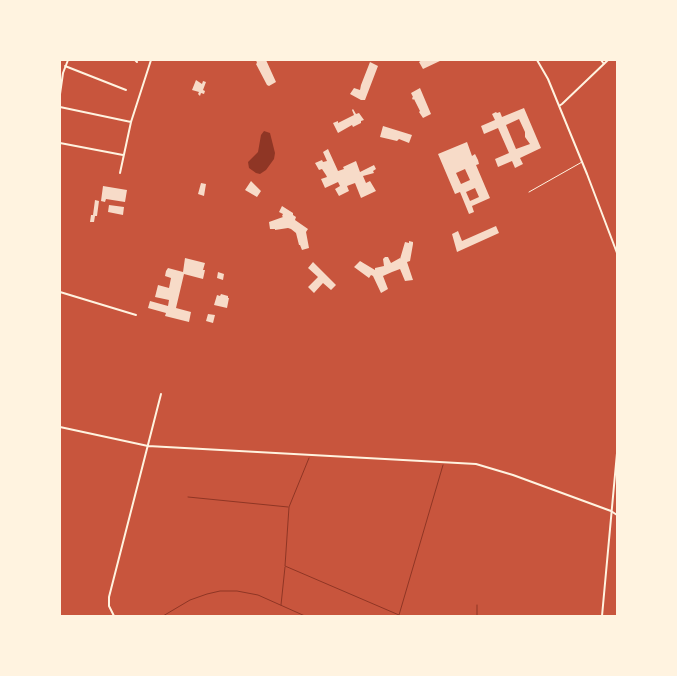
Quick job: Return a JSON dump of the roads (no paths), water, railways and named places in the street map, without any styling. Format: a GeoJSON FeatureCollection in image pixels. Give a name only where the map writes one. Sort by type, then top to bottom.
{"type":"FeatureCollection","features":[{"type":"Feature","properties":{"kind":"street"},"geometry":{"type":"LineString","coordinates":[[60,94],[65,66],[68,60]]}},
{"type":"Feature","properties":{"kind":"street"},"geometry":{"type":"LineString","coordinates":[[120,173],[131,122],[152,60]]}},
{"type":"Feature","properties":{"kind":"street"},"geometry":{"type":"LineString","coordinates":[[537,60],[548,79],[617,253]]}},
{"type":"Feature","properties":{"kind":"street"},"geometry":{"type":"LineString","coordinates":[[601,60],[604,64]]}},
{"type":"Feature","properties":{"kind":"street"},"geometry":{"type":"LineString","coordinates":[[559,106],[608,60]]}},
{"type":"Feature","properties":{"kind":"street"},"geometry":{"type":"LineString","coordinates":[[65,66],[126,90]]}},
{"type":"Feature","properties":{"kind":"street"},"geometry":{"type":"LineString","coordinates":[[60,107],[131,122]]}},
{"type":"Feature","properties":{"kind":"street"},"geometry":{"type":"LineString","coordinates":[[60,143],[123,155]]}},
{"type":"Feature","properties":{"kind":"street"},"geometry":{"type":"LineString","coordinates":[[60,292],[136,314]]}},
{"type":"Feature","properties":{"kind":"street"},"geometry":{"type":"LineString","coordinates":[[114,616],[109,606],[108,597],[162,394]]}},
{"type":"Feature","properties":{"kind":"street"},"geometry":{"type":"LineString","coordinates":[[60,427],[148,446],[476,464],[513,475],[611,511],[617,515]]}},
{"type":"Feature","properties":{"kind":"street"},"geometry":{"type":"LineString","coordinates":[[602,616],[617,453]]}},
{"type":"Feature","properties":{"kind":"lane"},"geometry":{"type":"LineString","coordinates":[[529,192],[582,162]]}},
{"type":"Feature","properties":{"kind":"waterway"},"geometry":{"type":"LineString","coordinates":[[309,458],[289,507],[285,566],[399,615],[443,465]]}},
{"type":"Feature","properties":{"kind":"waterway"},"geometry":{"type":"LineString","coordinates":[[188,497],[288,507]]}},
{"type":"Feature","properties":{"kind":"waterway"},"geometry":{"type":"LineString","coordinates":[[281,605],[285,567]]}},
{"type":"Feature","properties":{"kind":"waterway"},"geometry":{"type":"LineString","coordinates":[[163,616],[190,600],[220,591],[237,591],[258,595],[305,616]]}},
{"type":"Feature","properties":{"kind":"waterway"},"geometry":{"type":"LineString","coordinates":[[477,605],[477,616]]}}]}
